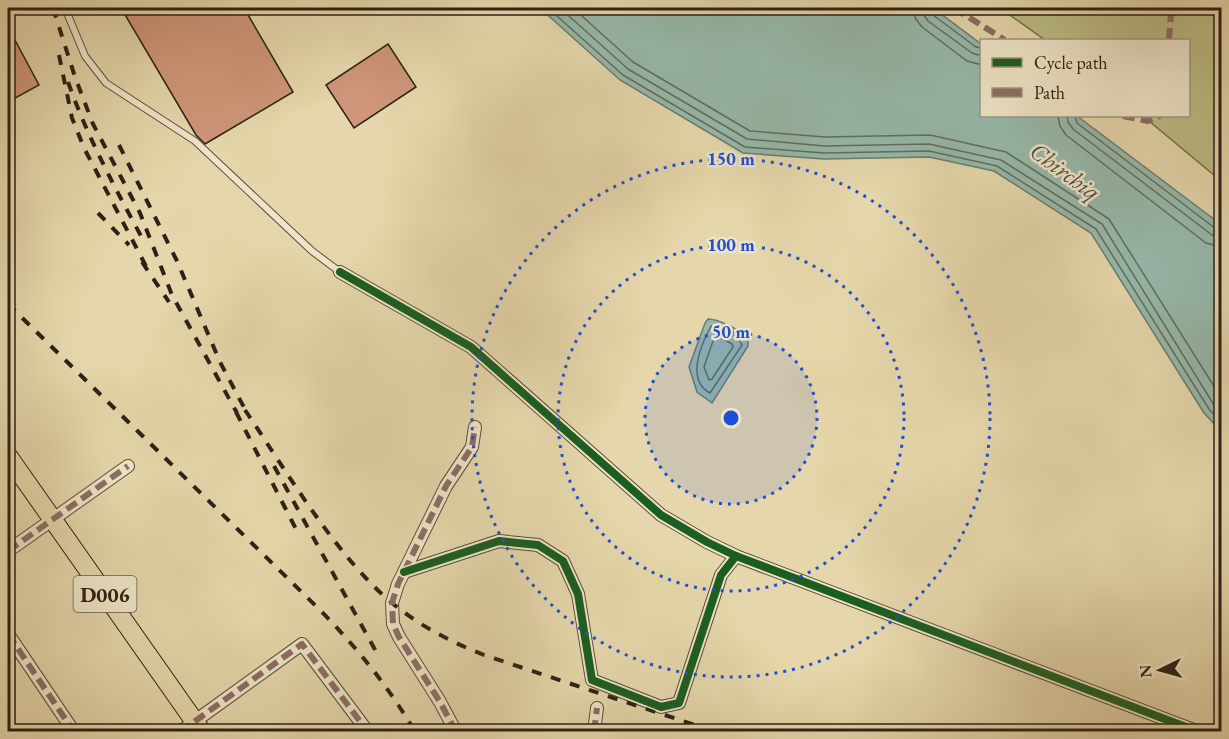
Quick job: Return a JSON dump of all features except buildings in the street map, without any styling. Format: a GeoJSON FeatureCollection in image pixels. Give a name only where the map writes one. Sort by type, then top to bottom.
{"type":"FeatureCollection","features":[{"type":"Feature","properties":{"kind":"main road","name":"D006"},"geometry":{"type":"LineString","coordinates":[[8,456],[47,521],[191,729]]}},
{"type":"Feature","properties":{"kind":"main road","name":"D006"},"geometry":{"type":"LineString","coordinates":[[8,474],[47,521]]}},
{"type":"Feature","properties":{"kind":"street"},"geometry":{"type":"LineString","coordinates":[[340,272],[471,346],[661,515],[707,542],[736,556],[1199,732]]}},
{"type":"Feature","properties":{"kind":"street"},"geometry":{"type":"LineString","coordinates":[[456,732],[393,624],[392,603],[404,572],[446,486],[472,447],[475,427]]}},
{"type":"Feature","properties":{"kind":"street"},"geometry":{"type":"LineString","coordinates":[[8,551],[47,521],[128,466]]}},
{"type":"Feature","properties":{"kind":"street"},"geometry":{"type":"LineString","coordinates":[[404,572],[499,541],[538,545],[563,561],[578,594],[592,680],[661,707],[679,703],[721,575],[736,556]]}},
{"type":"Feature","properties":{"kind":"street"},"geometry":{"type":"LineString","coordinates":[[8,634],[74,732]]}},
{"type":"Feature","properties":{"kind":"street"},"geometry":{"type":"LineString","coordinates":[[191,729],[302,644],[368,732]]}},
{"type":"Feature","properties":{"kind":"street"},"geometry":{"type":"LineString","coordinates":[[594,732],[597,708]]}},
{"type":"Feature","properties":{"kind":"lane"},"geometry":{"type":"LineString","coordinates":[[65,8],[85,56],[106,83],[195,141],[312,251],[340,272]]}},
{"type":"Feature","properties":{"kind":"green space"},"geometry":{"type":"Polygon","coordinates":[[[1000,8],[1214,8],[1222,17],[1221,181],[1144,117],[1190,117],[1190,39],[1044,39],[1000,8]]]}},
{"type":"Feature","properties":{"kind":"water","name":"Chirchiq"},"geometry":{"type":"Polygon","coordinates":[[[540,8],[933,8],[980,43],[980,117],[1078,117],[1215,220],[1221,227],[1221,431],[1204,413],[1091,233],[994,171],[929,157],[824,159],[743,153],[620,80],[540,8]]]}},
{"type":"Feature","properties":{"kind":"water"},"geometry":{"type":"Polygon","coordinates":[[[708,319],[733,328],[748,342],[748,346],[712,403],[697,392],[689,367],[708,319]]]}},
{"type":"Feature","properties":{"kind":"railway"},"geometry":{"type":"LineString","coordinates":[[53,8],[93,124],[140,213],[172,295],[237,413]]}},
{"type":"Feature","properties":{"kind":"railway"},"geometry":{"type":"LineString","coordinates":[[59,55],[72,118],[84,148],[147,268]]}},
{"type":"Feature","properties":{"kind":"railway"},"geometry":{"type":"LineString","coordinates":[[68,82],[92,141],[141,236]]}},
{"type":"Feature","properties":{"kind":"railway"},"geometry":{"type":"LineString","coordinates":[[119,145],[177,261],[220,362],[248,415]]}},
{"type":"Feature","properties":{"kind":"railway"},"geometry":{"type":"LineString","coordinates":[[98,213],[129,245]]}},
{"type":"Feature","properties":{"kind":"railway"},"geometry":{"type":"LineString","coordinates":[[142,262],[169,302]]}},
{"type":"Feature","properties":{"kind":"railway"},"geometry":{"type":"LineString","coordinates":[[8,304],[321,611],[360,654],[415,732]]}},
{"type":"Feature","properties":{"kind":"railway"},"geometry":{"type":"LineString","coordinates":[[245,410],[313,512],[351,562],[371,584],[414,619],[448,639],[484,655],[716,732]]}},
{"type":"Feature","properties":{"kind":"railway"},"geometry":{"type":"LineString","coordinates":[[236,412],[297,531]]}},
{"type":"Feature","properties":{"kind":"railway"},"geometry":{"type":"LineString","coordinates":[[274,466],[379,657]]}},
{"type":"Feature","properties":{"kind":"marked path"},"geometry":{"type":"LineString","coordinates":[[954,8],[1003,39]]}},
{"type":"Feature","properties":{"kind":"marked path"},"geometry":{"type":"LineString","coordinates":[[1169,39],[1171,13],[1176,8]]}},
{"type":"Feature","properties":{"kind":"marked path"},"geometry":{"type":"LineString","coordinates":[[1128,117],[1148,121],[1158,117]]}},
{"type":"Feature","properties":{"kind":"marked path"},"geometry":{"type":"LineString","coordinates":[[456,732],[399,637],[393,624],[392,603],[398,584],[446,486],[472,447],[475,427]]}},
{"type":"Feature","properties":{"kind":"marked path"},"geometry":{"type":"LineString","coordinates":[[8,551],[128,466]]}},
{"type":"Feature","properties":{"kind":"marked path"},"geometry":{"type":"LineString","coordinates":[[8,634],[74,732]]}},
{"type":"Feature","properties":{"kind":"marked path"},"geometry":{"type":"LineString","coordinates":[[180,732],[302,644],[368,732]]}},
{"type":"Feature","properties":{"kind":"marked path"},"geometry":{"type":"LineString","coordinates":[[594,732],[597,708]]}},
{"type":"Feature","properties":{"kind":"cycle path"},"geometry":{"type":"LineString","coordinates":[[340,272],[471,347],[661,515],[707,542],[736,556],[1199,732]]}},
{"type":"Feature","properties":{"kind":"cycle path"},"geometry":{"type":"LineString","coordinates":[[404,572],[499,541],[538,545],[563,561],[578,594],[592,680],[661,707],[679,703],[721,575],[736,556]]}}]}
